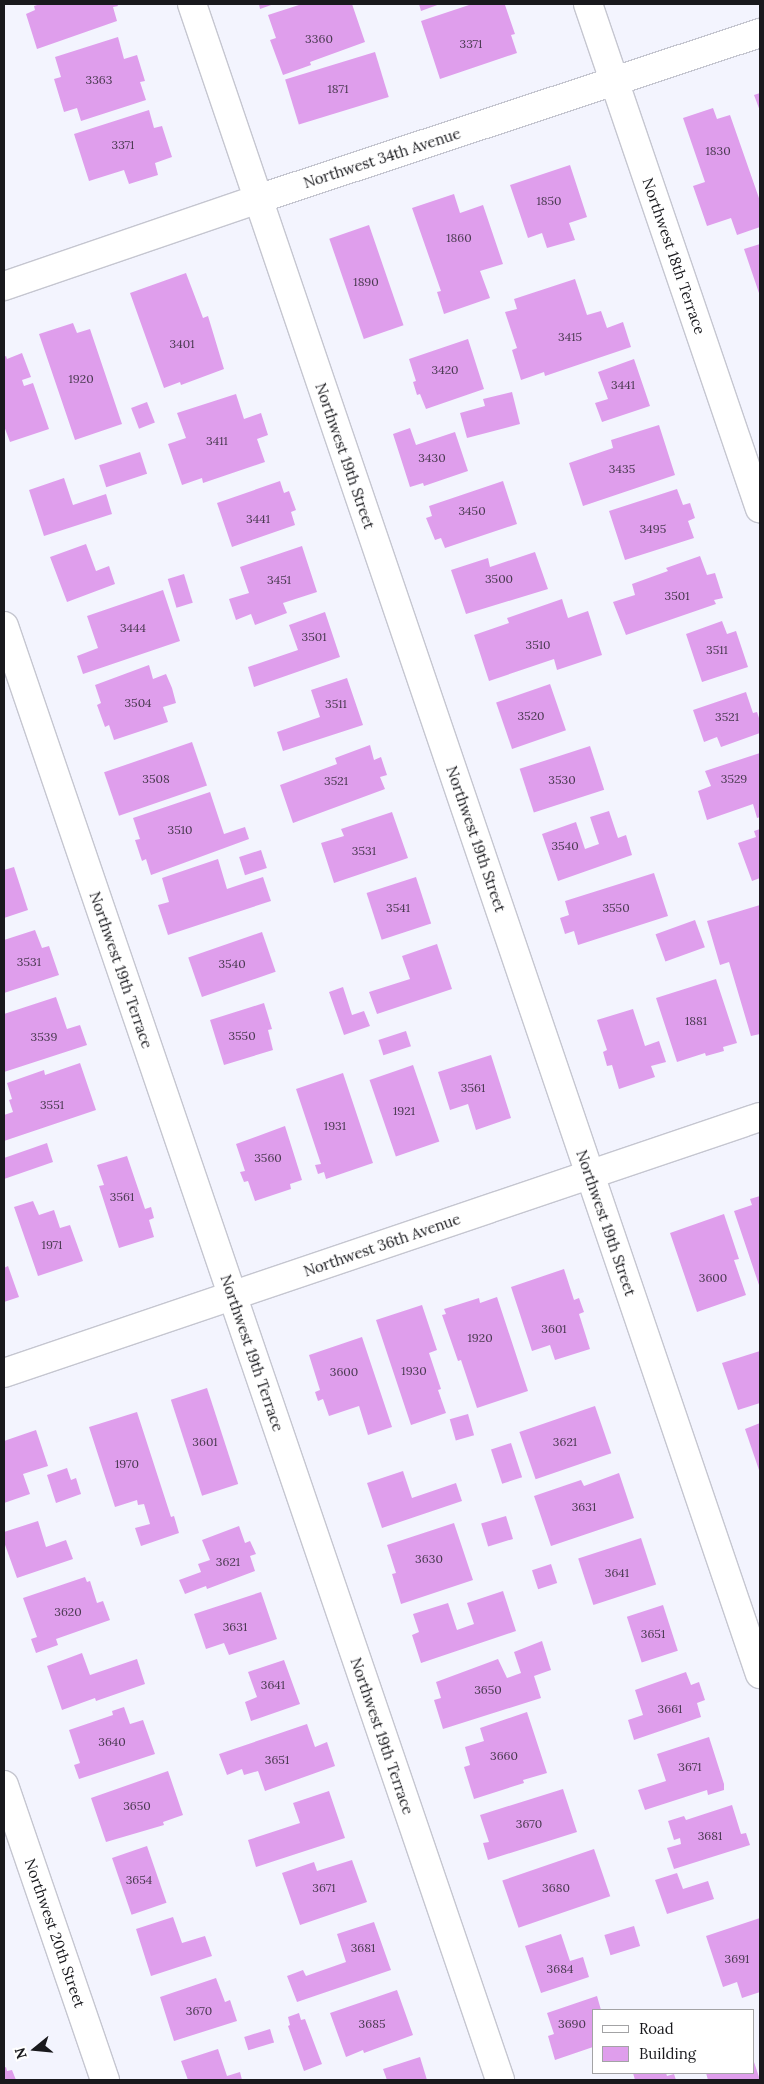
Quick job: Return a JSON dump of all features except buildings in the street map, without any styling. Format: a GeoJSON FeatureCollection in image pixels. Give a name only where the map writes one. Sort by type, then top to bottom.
{"type":"FeatureCollection","features":[{"type":"Feature","properties":{"kind":"street","name":"Northwest 19th Street"},"geometry":{"type":"LineString","coordinates":[[192,4],[760,1674]]}},
{"type":"Feature","properties":{"kind":"street","name":"Northwest 18th Terrace"},"geometry":{"type":"LineString","coordinates":[[588,4],[760,509]]}},
{"type":"Feature","properties":{"kind":"street","name":"Northwest 34th Avenue"},"geometry":{"type":"LineString","coordinates":[[4,286],[258,199],[760,33]]}},
{"type":"Feature","properties":{"kind":"street","name":"Northwest 19th Terrace"},"geometry":{"type":"LineString","coordinates":[[4,626],[500,2080]]}},
{"type":"Feature","properties":{"kind":"street","name":"Northwest 36th Avenue"},"geometry":{"type":"LineString","coordinates":[[4,1373],[760,1117]]}},
{"type":"Feature","properties":{"kind":"street","name":"Northwest 20th Street"},"geometry":{"type":"LineString","coordinates":[[4,1785],[105,2080]]}}]}
